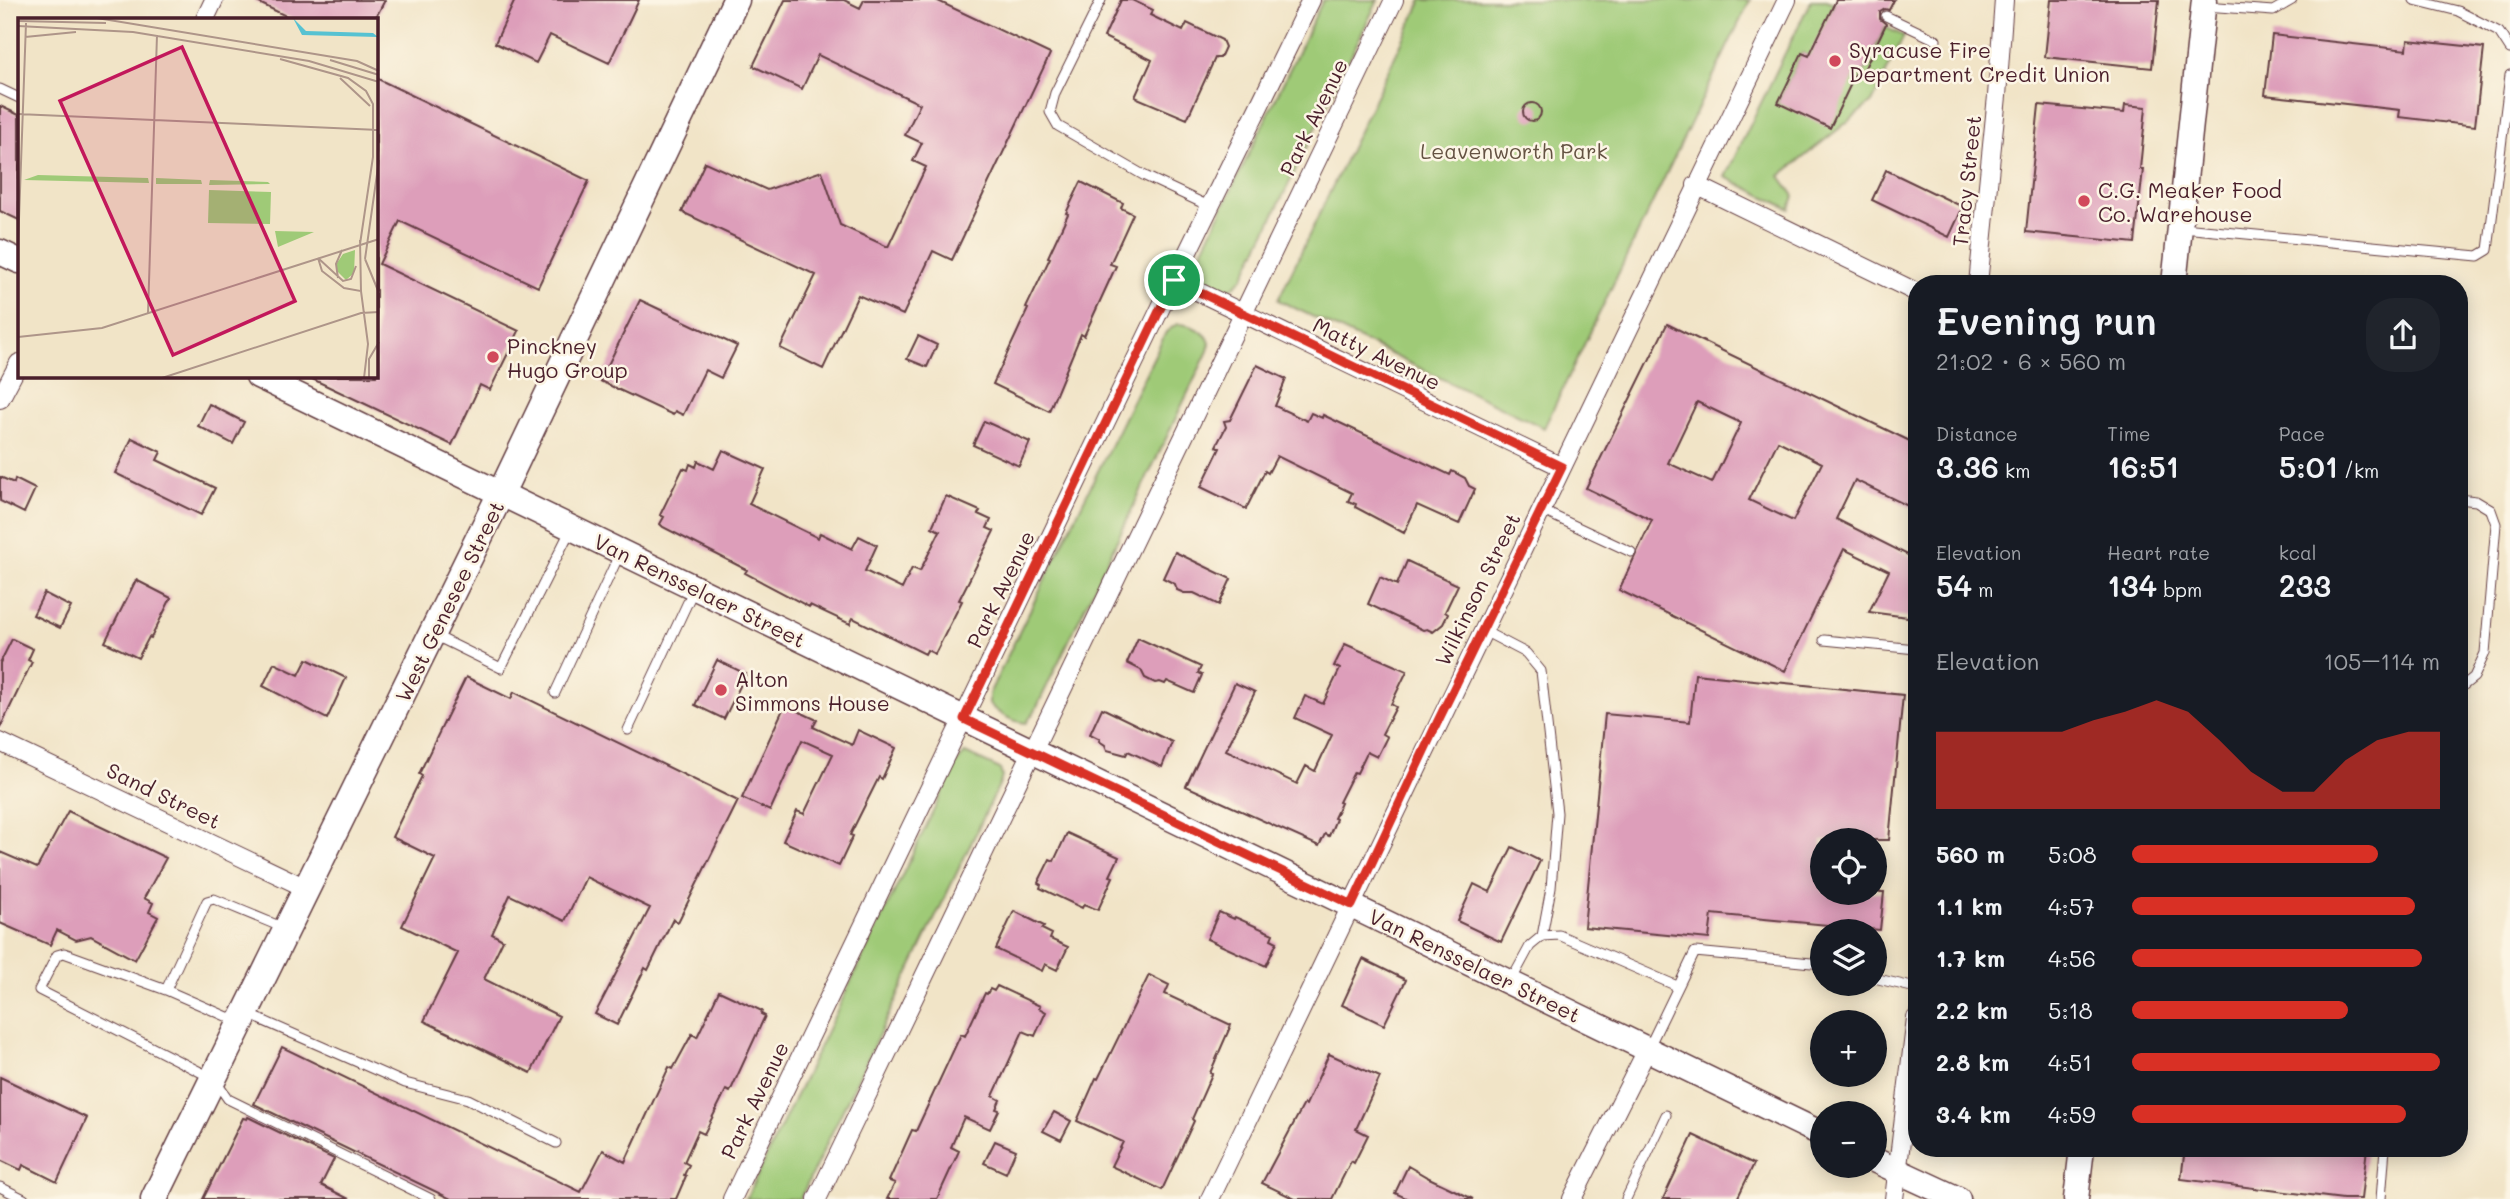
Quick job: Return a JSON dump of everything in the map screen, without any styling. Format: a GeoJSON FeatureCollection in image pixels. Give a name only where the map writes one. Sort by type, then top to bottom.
{"type":"FeatureCollection","features":[{"type":"Feature","properties":{"kind":"main road","name":"West Genesee Street"},"geometry":{"type":"LineString","coordinates":[[154,1199],[501,493],[736,0]]}},
{"type":"Feature","properties":{"kind":"street"},"geometry":{"type":"LineString","coordinates":[[205,18],[214,0]]}},
{"type":"Feature","properties":{"kind":"street","name":"Park Avenue"},"geometry":{"type":"LineString","coordinates":[[817,1199],[1394,0]]}},
{"type":"Feature","properties":{"kind":"street","name":"Wilkinson Street"},"geometry":{"type":"LineString","coordinates":[[1210,1199],[1787,0]]}},
{"type":"Feature","properties":{"kind":"street","name":"Tracy Street"},"geometry":{"type":"LineString","coordinates":[[1979,275],[2004,0]]}},
{"type":"Feature","properties":{"kind":"street","name":"Park Avenue"},"geometry":{"type":"LineString","coordinates":[[732,1199],[1308,1]]}},
{"type":"Feature","properties":{"kind":"street"},"geometry":{"type":"LineString","coordinates":[[2175,275],[2204,3]]}},
{"type":"Feature","properties":{"kind":"street"},"geometry":{"type":"LineString","coordinates":[[1696,186],[1908,288]]}},
{"type":"Feature","properties":{"kind":"street"},"geometry":{"type":"LineString","coordinates":[[0,251],[18,260]]}},
{"type":"Feature","properties":{"kind":"street","name":"Matty Avenue"},"geometry":{"type":"LineString","coordinates":[[1174,280],[1562,467]]}},
{"type":"Feature","properties":{"kind":"street"},"geometry":{"type":"LineString","coordinates":[[0,399],[18,365]]}},
{"type":"Feature","properties":{"kind":"street","name":"Van Rensselaer Street"},"geometry":{"type":"LineString","coordinates":[[262,378],[1810,1128]]}},
{"type":"Feature","properties":{"kind":"street","name":"Sand Street"},"geometry":{"type":"LineString","coordinates":[[0,742],[308,889]]}},
{"type":"Feature","properties":{"kind":"street"},"geometry":{"type":"LineString","coordinates":[[1576,1197],[1648,1048]]}},
{"type":"Feature","properties":{"kind":"street"},"geometry":{"type":"LineString","coordinates":[[1894,1199],[1908,1082]]}},
{"type":"Feature","properties":{"kind":"street"},"geometry":{"type":"LineString","coordinates":[[2076,1199],[2081,1157]]}},
{"type":"Feature","properties":{"kind":"street"},"geometry":{"type":"LineString","coordinates":[[1887,1166],[1958,1199]]}},
{"type":"Feature","properties":{"kind":"lane"},"geometry":{"type":"LineString","coordinates":[[1101,0],[1055,93],[1050,112],[1058,126],[1145,176],[1211,207]]}},
{"type":"Feature","properties":{"kind":"lane"},"geometry":{"type":"LineString","coordinates":[[2204,3],[2273,10],[2292,0]]}},
{"type":"Feature","properties":{"kind":"lane"},"geometry":{"type":"LineString","coordinates":[[2414,0],[2458,11],[2499,32],[2510,49]]}},
{"type":"Feature","properties":{"kind":"lane"},"geometry":{"type":"LineString","coordinates":[[1886,16],[1936,40]]}},
{"type":"Feature","properties":{"kind":"lane"},"geometry":{"type":"LineString","coordinates":[[2180,228],[2478,256],[2488,250],[2510,75]]}},
{"type":"Feature","properties":{"kind":"lane"},"geometry":{"type":"LineString","coordinates":[[0,89],[18,98]]}},
{"type":"Feature","properties":{"kind":"lane"},"geometry":{"type":"LineString","coordinates":[[2468,500],[2476,501],[2491,510],[2496,524],[2486,653],[2474,677],[2468,682]]}},
{"type":"Feature","properties":{"kind":"lane"},"geometry":{"type":"LineString","coordinates":[[1541,510],[1631,552]]}},
{"type":"Feature","properties":{"kind":"lane"},"geometry":{"type":"LineString","coordinates":[[432,634],[501,668],[571,527]]}},
{"type":"Feature","properties":{"kind":"lane"},"geometry":{"type":"LineString","coordinates":[[555,693],[621,552]]}},
{"type":"Feature","properties":{"kind":"lane"},"geometry":{"type":"LineString","coordinates":[[628,730],[695,588]]}},
{"type":"Feature","properties":{"kind":"lane"},"geometry":{"type":"LineString","coordinates":[[1482,630],[1526,653],[1541,671],[1557,813],[1551,888],[1542,936]]}},
{"type":"Feature","properties":{"kind":"lane"},"geometry":{"type":"LineString","coordinates":[[1824,640],[1908,648]]}},
{"type":"Feature","properties":{"kind":"lane"},"geometry":{"type":"LineString","coordinates":[[166,989],[210,899],[288,930]]}},
{"type":"Feature","properties":{"kind":"lane"},"geometry":{"type":"LineString","coordinates":[[1511,982],[1530,946],[1542,936],[1559,935],[1677,986]]}},
{"type":"Feature","properties":{"kind":"lane"},"geometry":{"type":"LineString","coordinates":[[1648,1048],[1695,952],[1810,963]]}},
{"type":"Feature","properties":{"kind":"lane"},"geometry":{"type":"LineString","coordinates":[[431,1199],[228,1100],[214,1079],[41,993],[39,988],[57,955],[64,953],[166,989],[405,1083],[467,1099],[556,1143]]}},
{"type":"Feature","properties":{"kind":"lane"},"geometry":{"type":"LineString","coordinates":[[1887,981],[1908,986]]}},
{"type":"Feature","properties":{"kind":"lane"},"geometry":{"type":"LineString","coordinates":[[1626,1199],[1666,1115]]}},
{"type":"Feature","properties":{"kind":"lane"},"geometry":{"type":"LineString","coordinates":[[2381,1199],[2384,1157]]}},
{"type":"Feature","properties":{"kind":"lane"},"geometry":{"type":"LineString","coordinates":[[0,1187],[24,1199]]}},
{"type":"Feature","properties":{"kind":"green space"},"geometry":{"type":"Polygon","coordinates":[[[1323,0],[1378,0],[1243,278],[1231,289],[1216,287],[1202,274],[1202,251],[1323,0]]]}},
{"type":"Feature","properties":{"kind":"green space","name":"Leavenworth Park"},"geometry":{"type":"Polygon","coordinates":[[[1422,0],[1750,0],[1544,428],[1278,300],[1422,0]]]}},
{"type":"Feature","properties":{"kind":"green space"},"geometry":{"type":"Polygon","coordinates":[[[1811,0],[1834,3],[1814,59],[1802,53],[1778,103],[1852,71],[1862,76],[1885,27],[1904,36],[1872,102],[1780,176],[1794,196],[1790,209],[1725,177],[1811,0]]]}},
{"type":"Feature","properties":{"kind":"green space"},"geometry":{"type":"Polygon","coordinates":[[[1177,324],[1187,325],[1205,335],[1210,343],[1208,351],[1035,711],[1026,723],[1011,719],[989,704],[989,694],[1166,332],[1177,324]]]}},
{"type":"Feature","properties":{"kind":"green space"},"geometry":{"type":"Polygon","coordinates":[[[965,753],[1000,769],[1000,783],[800,1199],[746,1199],[956,764],[965,753]]]}},
{"type":"Feature","properties":{"kind":"building"},"geometry":{"type":"Polygon","coordinates":[[[253,0],[385,0],[376,18],[290,18],[253,0]]]}},
{"type":"Feature","properties":{"kind":"building"},"geometry":{"type":"Polygon","coordinates":[[[515,0],[639,0],[609,63],[550,35],[536,63],[495,43],[515,0]]]}},
{"type":"Feature","properties":{"kind":"building"},"geometry":{"type":"Polygon","coordinates":[[[785,0],[844,0],[860,8],[864,0],[936,0],[1050,54],[952,260],[933,251],[903,315],[858,295],[823,369],[780,348],[816,275],[682,212],[705,162],[767,190],[822,171],[840,225],[888,247],[926,167],[913,161],[922,143],[905,135],[920,104],[818,55],[802,89],[753,66],[785,0]]]}},
{"type":"Feature","properties":{"kind":"building"},"geometry":{"type":"Polygon","coordinates":[[[1121,0],[1132,0],[1153,10],[1150,15],[1183,31],[1187,23],[1222,40],[1225,47],[1220,58],[1215,58],[1187,119],[1135,97],[1152,60],[1104,37],[1121,0]]]}},
{"type":"Feature","properties":{"kind":"building"},"geometry":{"type":"Polygon","coordinates":[[[1836,0],[1894,0],[1889,10],[1880,12],[1880,19],[1886,24],[1861,76],[1856,73],[1830,128],[1778,103],[1802,53],[1809,56],[1836,0]]]}},
{"type":"Feature","properties":{"kind":"building"},"geometry":{"type":"Polygon","coordinates":[[[2051,0],[2159,0],[2152,68],[2045,57],[2051,0]]]}},
{"type":"Feature","properties":{"kind":"building"},"geometry":{"type":"Polygon","coordinates":[[[2272,35],[2407,50],[2408,40],[2484,48],[2475,126],[2399,117],[2400,110],[2265,95],[2272,35]]]}},
{"type":"Feature","properties":{"kind":"building"},"geometry":{"type":"Polygon","coordinates":[[[378,79],[589,181],[538,287],[400,221],[379,264],[519,331],[490,390],[480,385],[452,445],[310,378],[378,378],[378,79]]]}},
{"type":"Feature","properties":{"kind":"building"},"geometry":{"type":"Polygon","coordinates":[[[1532,103],[1538,106],[1541,112],[1538,118],[1532,121],[1526,118],[1523,112],[1526,106],[1532,103]]]}},
{"type":"Feature","properties":{"kind":"building","name":"C.G. Meaker Food Co. Warehouse"},"geometry":{"type":"Polygon","coordinates":[[[2039,105],[2124,113],[2125,105],[2146,107],[2135,243],[2026,232],[2039,105]]]}},
{"type":"Feature","properties":{"kind":"building"},"geometry":{"type":"Polygon","coordinates":[[[0,106],[18,115],[18,220],[0,211],[0,106]]]}},
{"type":"Feature","properties":{"kind":"building"},"geometry":{"type":"Polygon","coordinates":[[[1886,170],[1963,207],[1949,237],[1872,200],[1886,170]]]}},
{"type":"Feature","properties":{"kind":"building"},"geometry":{"type":"Polygon","coordinates":[[[1081,182],[1123,203],[1121,208],[1133,214],[1110,264],[1116,266],[1084,336],[1081,334],[1049,411],[993,384],[1028,309],[1026,308],[1081,182]]]}},
{"type":"Feature","properties":{"kind":"building"},"geometry":{"type":"Polygon","coordinates":[[[640,300],[737,346],[721,378],[705,370],[683,415],[675,411],[673,415],[600,381],[640,300]]]}},
{"type":"Feature","properties":{"kind":"building"},"geometry":{"type":"Polygon","coordinates":[[[1667,324],[1908,440],[1908,506],[1855,480],[1836,519],[1908,555],[1908,617],[1869,612],[1889,571],[1844,549],[1785,671],[1619,590],[1652,520],[1586,488],[1667,324]],[[1697,402],[1668,463],[1712,483],[1741,423],[1697,402]],[[1778,441],[1749,500],[1793,521],[1822,463],[1778,441]]]}},
{"type":"Feature","properties":{"kind":"building"},"geometry":{"type":"Polygon","coordinates":[[[918,336],[937,345],[927,367],[907,359],[918,336]]]}},
{"type":"Feature","properties":{"kind":"building"},"geometry":{"type":"Polygon","coordinates":[[[1257,365],[1286,379],[1275,406],[1307,421],[1311,413],[1322,418],[1323,415],[1450,475],[1452,471],[1465,478],[1469,486],[1475,489],[1459,524],[1417,505],[1404,533],[1355,507],[1356,504],[1348,501],[1352,493],[1277,456],[1268,473],[1265,471],[1246,509],[1201,487],[1220,448],[1216,446],[1226,427],[1224,421],[1230,420],[1257,365]]]}},
{"type":"Feature","properties":{"kind":"building"},"geometry":{"type":"Polygon","coordinates":[[[209,404],[244,422],[233,444],[198,426],[209,404]]]}},
{"type":"Feature","properties":{"kind":"building"},"geometry":{"type":"Polygon","coordinates":[[[984,421],[1030,442],[1019,466],[973,445],[984,421]]]}},
{"type":"Feature","properties":{"kind":"building"},"geometry":{"type":"Polygon","coordinates":[[[132,438],[161,452],[157,460],[215,488],[201,515],[115,473],[132,438]]]}},
{"type":"Feature","properties":{"kind":"building"},"geometry":{"type":"Polygon","coordinates":[[[723,450],[765,469],[749,504],[818,538],[820,533],[852,549],[859,536],[877,545],[865,571],[902,589],[912,568],[920,571],[940,531],[932,527],[946,496],[980,511],[978,514],[991,520],[987,528],[994,531],[935,654],[927,650],[925,654],[853,618],[850,624],[810,605],[809,607],[745,573],[747,570],[663,527],[660,524],[664,517],[660,515],[683,468],[688,470],[690,464],[696,467],[698,461],[714,469],[723,450]]]}},
{"type":"Feature","properties":{"kind":"building"},"geometry":{"type":"Polygon","coordinates":[[[0,477],[14,483],[15,479],[35,489],[24,513],[0,501],[0,477]]]}},
{"type":"Feature","properties":{"kind":"building"},"geometry":{"type":"Polygon","coordinates":[[[1175,552],[1231,579],[1219,605],[1194,593],[1177,590],[1175,584],[1163,578],[1175,552]]]}},
{"type":"Feature","properties":{"kind":"building"},"geometry":{"type":"Polygon","coordinates":[[[1407,561],[1458,585],[1445,612],[1448,614],[1443,624],[1433,632],[1423,630],[1368,604],[1380,577],[1397,585],[1407,561]]]}},
{"type":"Feature","properties":{"kind":"building"},"geometry":{"type":"Polygon","coordinates":[[[136,580],[171,598],[138,658],[105,642],[136,580]]]}},
{"type":"Feature","properties":{"kind":"building"},"geometry":{"type":"Polygon","coordinates":[[[44,593],[71,607],[60,628],[33,615],[44,593]]]}},
{"type":"Feature","properties":{"kind":"building"},"geometry":{"type":"Polygon","coordinates":[[[1138,638],[1201,667],[1198,673],[1202,675],[1194,693],[1167,681],[1165,684],[1155,683],[1145,678],[1141,670],[1127,663],[1138,638]]]}},
{"type":"Feature","properties":{"kind":"building"},"geometry":{"type":"Polygon","coordinates":[[[12,639],[33,649],[28,660],[32,662],[0,728],[0,663],[12,639]]]}},
{"type":"Feature","properties":{"kind":"building"},"geometry":{"type":"Polygon","coordinates":[[[1345,644],[1407,671],[1391,704],[1396,707],[1382,734],[1387,737],[1377,757],[1367,752],[1339,802],[1341,803],[1329,836],[1325,834],[1319,846],[1186,786],[1235,683],[1255,692],[1226,750],[1297,784],[1306,766],[1315,771],[1332,735],[1295,718],[1305,696],[1323,704],[1340,669],[1334,666],[1345,644]]]}},
{"type":"Feature","properties":{"kind":"building"},"geometry":{"type":"Polygon","coordinates":[[[307,659],[346,678],[327,719],[263,686],[274,663],[299,675],[307,659]]]}},
{"type":"Feature","properties":{"kind":"building","name":"Alton Simmons House"},"geometry":{"type":"Polygon","coordinates":[[[717,660],[746,674],[724,719],[695,705],[717,660]]]}},
{"type":"Feature","properties":{"kind":"building"},"geometry":{"type":"Polygon","coordinates":[[[1695,674],[1903,695],[1889,840],[1887,828],[1810,828],[1810,905],[1883,905],[1881,919],[1810,919],[1810,923],[1712,914],[1709,939],[1584,927],[1605,714],[1690,722],[1695,674]]]}},
{"type":"Feature","properties":{"kind":"building"},"geometry":{"type":"Polygon","coordinates":[[[466,677],[511,699],[514,692],[738,801],[678,922],[673,919],[617,1025],[595,1014],[650,908],[586,877],[565,921],[510,895],[492,934],[503,940],[484,979],[559,1016],[531,1073],[424,1021],[458,953],[402,926],[435,858],[392,837],[466,677]]]}},
{"type":"Feature","properties":{"kind":"building"},"geometry":{"type":"Polygon","coordinates":[[[785,705],[817,720],[813,727],[852,745],[858,730],[896,748],[882,779],[879,777],[850,835],[853,836],[839,866],[783,841],[797,811],[804,814],[833,754],[802,740],[770,811],[742,798],[785,705]]]}},
{"type":"Feature","properties":{"kind":"building"},"geometry":{"type":"Polygon","coordinates":[[[1102,708],[1172,742],[1162,767],[1128,751],[1126,755],[1107,750],[1100,739],[1090,734],[1102,708]]]}},
{"type":"Feature","properties":{"kind":"building"},"geometry":{"type":"Polygon","coordinates":[[[68,811],[166,858],[144,898],[153,903],[149,912],[158,917],[135,960],[91,936],[76,940],[57,930],[50,945],[0,923],[0,852],[37,868],[68,811]]]}},
{"type":"Feature","properties":{"kind":"building"},"geometry":{"type":"Polygon","coordinates":[[[1067,833],[1119,857],[1098,910],[1084,904],[1082,908],[1040,888],[1038,883],[1050,859],[1054,861],[1067,833]]]}},
{"type":"Feature","properties":{"kind":"building"},"geometry":{"type":"Polygon","coordinates":[[[1512,847],[1540,861],[1501,942],[1457,921],[1474,884],[1490,892],[1512,847]]]}},
{"type":"Feature","properties":{"kind":"building"},"geometry":{"type":"Polygon","coordinates":[[[1014,911],[1044,926],[1042,929],[1052,934],[1050,939],[1068,947],[1057,970],[1045,964],[1042,971],[996,949],[1014,911]]]}},
{"type":"Feature","properties":{"kind":"building"},"geometry":{"type":"Polygon","coordinates":[[[1219,912],[1273,934],[1271,939],[1277,942],[1266,966],[1207,939],[1219,912]]]}},
{"type":"Feature","properties":{"kind":"building"},"geometry":{"type":"Polygon","coordinates":[[[1363,959],[1406,980],[1384,1025],[1342,1005],[1363,959]]]}},
{"type":"Feature","properties":{"kind":"building"},"geometry":{"type":"Polygon","coordinates":[[[1149,975],[1169,985],[1165,994],[1231,1025],[1192,1119],[1194,1121],[1162,1190],[1111,1166],[1123,1142],[1077,1121],[1149,975]]]}},
{"type":"Feature","properties":{"kind":"building"},"geometry":{"type":"Polygon","coordinates":[[[997,986],[1040,1006],[1039,1008],[1046,1012],[1035,1036],[1023,1031],[993,1096],[1000,1100],[996,1109],[999,1110],[990,1129],[964,1117],[951,1147],[959,1151],[937,1199],[887,1199],[895,1183],[889,1181],[912,1130],[916,1131],[961,1034],[965,1036],[985,993],[990,989],[994,991],[997,986]]]}},
{"type":"Feature","properties":{"kind":"building"},"geometry":{"type":"Polygon","coordinates":[[[719,991],[762,1011],[761,1014],[765,1016],[730,1092],[726,1090],[704,1134],[698,1131],[684,1162],[689,1165],[676,1199],[451,1199],[254,1104],[282,1047],[581,1192],[603,1150],[625,1162],[669,1067],[673,1069],[692,1034],[697,1037],[719,991]]]}},
{"type":"Feature","properties":{"kind":"building"},"geometry":{"type":"Polygon","coordinates":[[[1329,1054],[1380,1077],[1356,1129],[1368,1135],[1332,1199],[1295,1199],[1262,1183],[1304,1104],[1306,1105],[1329,1054]]]}},
{"type":"Feature","properties":{"kind":"building"},"geometry":{"type":"Polygon","coordinates":[[[0,1077],[87,1118],[57,1182],[23,1165],[21,1170],[0,1160],[0,1077]]]}},
{"type":"Feature","properties":{"kind":"building"},"geometry":{"type":"Polygon","coordinates":[[[1054,1112],[1071,1121],[1061,1140],[1043,1131],[1054,1112]]]}},
{"type":"Feature","properties":{"kind":"building"},"geometry":{"type":"Polygon","coordinates":[[[248,1117],[334,1159],[321,1185],[349,1199],[203,1199],[243,1118],[248,1117]]]}},
{"type":"Feature","properties":{"kind":"building"},"geometry":{"type":"Polygon","coordinates":[[[1693,1135],[1754,1164],[1737,1199],[1663,1199],[1693,1135]]]}},
{"type":"Feature","properties":{"kind":"building"},"geometry":{"type":"Polygon","coordinates":[[[995,1141],[1016,1150],[1006,1173],[984,1163],[995,1141]]]}},
{"type":"Feature","properties":{"kind":"building"},"geometry":{"type":"Polygon","coordinates":[[[2184,1157],[2366,1157],[2361,1199],[2181,1179],[2184,1157]]]}},
{"type":"Feature","properties":{"kind":"building"},"geometry":{"type":"Polygon","coordinates":[[[1408,1166],[1473,1199],[1408,1199],[1395,1193],[1408,1166]]]}},
{"type":"Feature","properties":{"kind":"place","name":"Syracuse Fire Department Credit Union"},"geometry":{"type":"Point","coordinates":[1835,61]}},
{"type":"Feature","properties":{"kind":"place","name":"C.G. Meaker Food Co. Warehouse"},"geometry":{"type":"Point","coordinates":[2084,201]}},
{"type":"Feature","properties":{"kind":"place","name":"Pinckney Hugo Group"},"geometry":{"type":"Point","coordinates":[493,357]}},
{"type":"Feature","properties":{"kind":"place","name":"Alton Simmons House"},"geometry":{"type":"Point","coordinates":[721,690]}},
{"type":"Feature","properties":{"kind":"route"},"geometry":{"type":"LineString","coordinates":[[1174,280],[1562,467],[1352,905],[964,719],[1174,280]]}}]}
